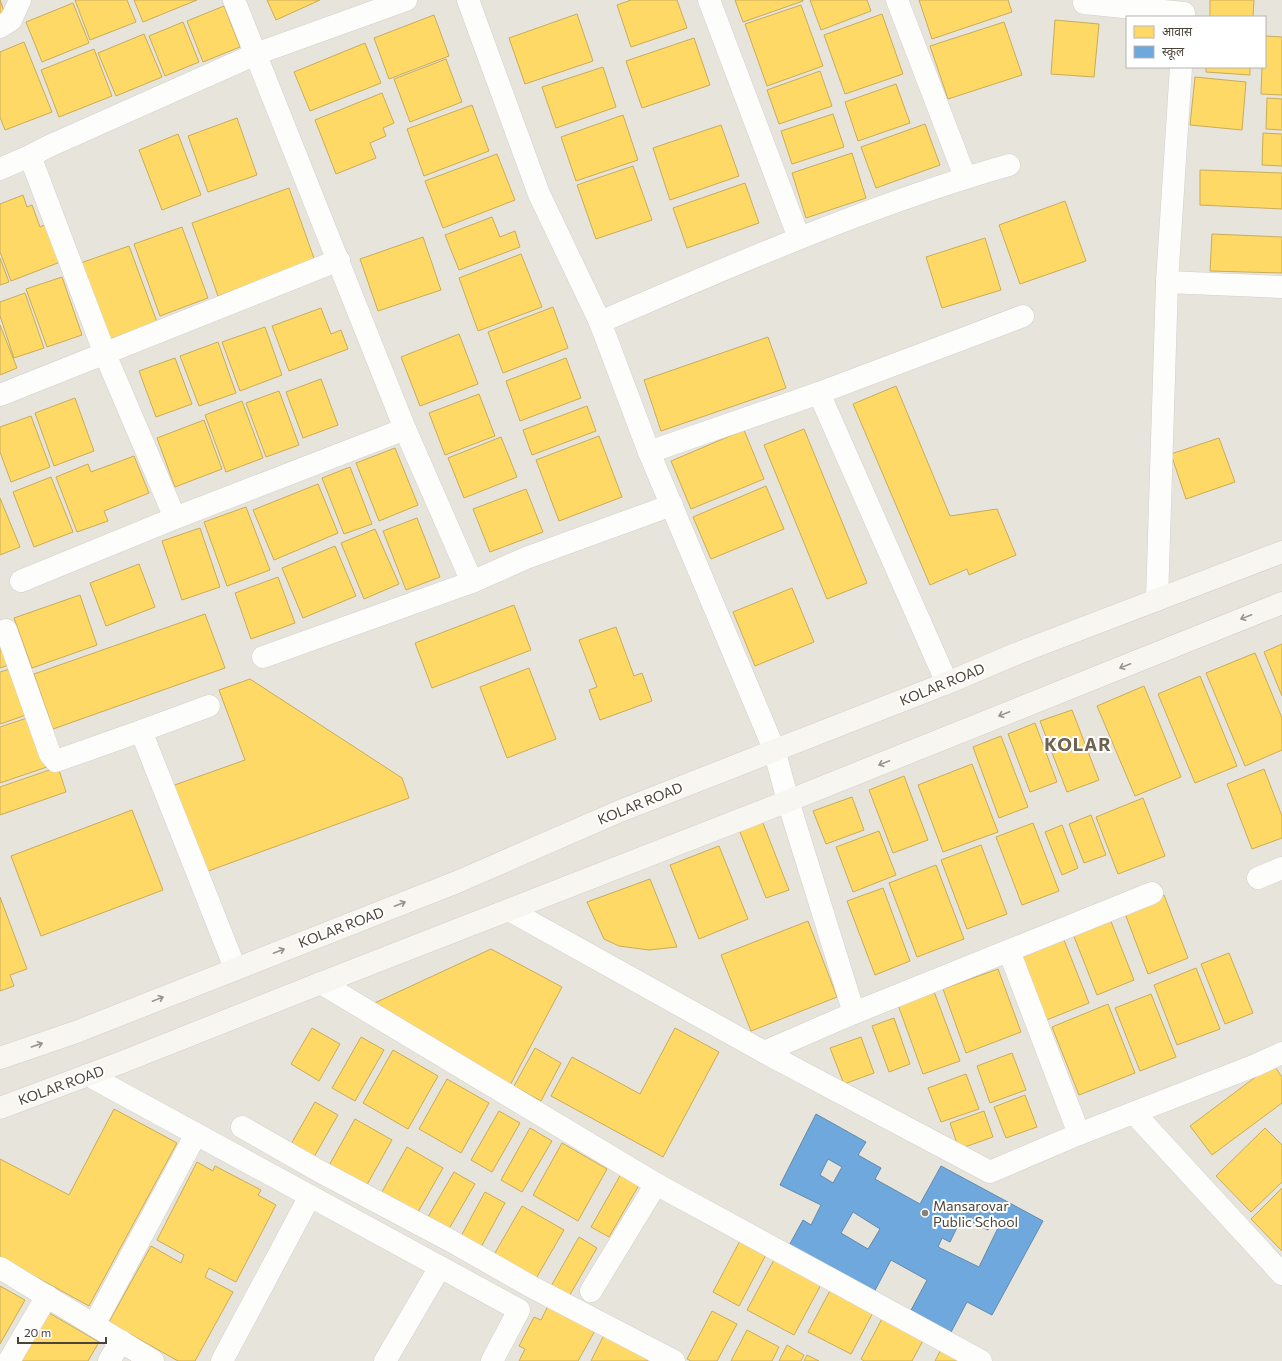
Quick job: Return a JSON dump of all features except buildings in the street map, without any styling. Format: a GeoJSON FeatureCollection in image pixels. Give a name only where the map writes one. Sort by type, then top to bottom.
{"type":"FeatureCollection","features":[{"type":"Feature","properties":{"kind":"main road","name":"KOLAR ROAD"},"geometry":{"type":"LineString","coordinates":[[0,1058],[76,1032],[235,968],[457,882],[620,811],[774,749],[947,683],[1018,653],[1282,552]]}},
{"type":"Feature","properties":{"kind":"main road","name":"KOLAR ROAD"},"geometry":{"type":"LineString","coordinates":[[0,1108],[88,1075],[320,982],[788,801],[1282,603]]}},
{"type":"Feature","properties":{"kind":"street"},"geometry":{"type":"LineString","coordinates":[[3,0],[5,23]]}},
{"type":"Feature","properties":{"kind":"street"},"geometry":{"type":"LineString","coordinates":[[5,23],[20,0]]}},
{"type":"Feature","properties":{"kind":"street"},"geometry":{"type":"LineString","coordinates":[[234,0],[339,260],[405,429],[472,582]]}},
{"type":"Feature","properties":{"kind":"street"},"geometry":{"type":"LineString","coordinates":[[0,169],[256,54],[406,0]]}},
{"type":"Feature","properties":{"kind":"street"},"geometry":{"type":"LineString","coordinates":[[468,0],[539,194],[600,322],[649,452],[774,749],[788,801],[854,1013]]}},
{"type":"Feature","properties":{"kind":"street"},"geometry":{"type":"LineString","coordinates":[[708,0],[799,238]]}},
{"type":"Feature","properties":{"kind":"street"},"geometry":{"type":"LineString","coordinates":[[897,0],[965,177]]}},
{"type":"Feature","properties":{"kind":"street"},"geometry":{"type":"LineString","coordinates":[[1084,3],[1184,10]]}},
{"type":"Feature","properties":{"kind":"street"},"geometry":{"type":"LineString","coordinates":[[1157,600],[1167,282],[1181,68]]}},
{"type":"Feature","properties":{"kind":"street"},"geometry":{"type":"LineString","coordinates":[[30,156],[105,354],[175,518]]}},
{"type":"Feature","properties":{"kind":"street"},"geometry":{"type":"LineString","coordinates":[[600,322],[799,238],[965,177],[1009,165]]}},
{"type":"Feature","properties":{"kind":"street"},"geometry":{"type":"LineString","coordinates":[[0,395],[339,260]]}},
{"type":"Feature","properties":{"kind":"street"},"geometry":{"type":"LineString","coordinates":[[1167,282],[1282,287]]}},
{"type":"Feature","properties":{"kind":"street"},"geometry":{"type":"LineString","coordinates":[[649,452],[819,393],[1024,316]]}},
{"type":"Feature","properties":{"kind":"street"},"geometry":{"type":"LineString","coordinates":[[819,393],[947,683]]}},
{"type":"Feature","properties":{"kind":"street"},"geometry":{"type":"LineString","coordinates":[[21,581],[175,518],[405,429]]}},
{"type":"Feature","properties":{"kind":"street"},"geometry":{"type":"LineString","coordinates":[[263,657],[472,582],[526,558],[672,505]]}},
{"type":"Feature","properties":{"kind":"street"},"geometry":{"type":"LineString","coordinates":[[6,630],[50,754],[56,761],[209,706]]}},
{"type":"Feature","properties":{"kind":"street"},"geometry":{"type":"LineString","coordinates":[[141,731],[235,968]]}},
{"type":"Feature","properties":{"kind":"street"},"geometry":{"type":"LineString","coordinates":[[1258,878],[1282,868]]}},
{"type":"Feature","properties":{"kind":"street"},"geometry":{"type":"LineString","coordinates":[[764,1052],[854,1013],[1152,893]]}},
{"type":"Feature","properties":{"kind":"street"},"geometry":{"type":"LineString","coordinates":[[509,910],[764,1052],[990,1172],[1079,1134],[1248,1068],[1282,1053]]}},
{"type":"Feature","properties":{"kind":"street"},"geometry":{"type":"LineString","coordinates":[[1009,951],[1079,1134]]}},
{"type":"Feature","properties":{"kind":"street"},"geometry":{"type":"LineString","coordinates":[[320,982],[656,1184],[981,1361]]}},
{"type":"Feature","properties":{"kind":"street"},"geometry":{"type":"LineString","coordinates":[[88,1075],[519,1310],[492,1361]]}},
{"type":"Feature","properties":{"kind":"street"},"geometry":{"type":"LineString","coordinates":[[1134,1113],[1282,1274]]}},
{"type":"Feature","properties":{"kind":"street"},"geometry":{"type":"LineString","coordinates":[[242,1127],[319,1171],[451,1241],[532,1287],[674,1361]]}},
{"type":"Feature","properties":{"kind":"street"},"geometry":{"type":"LineString","coordinates":[[94,1325],[196,1134]]}},
{"type":"Feature","properties":{"kind":"street"},"geometry":{"type":"LineString","coordinates":[[591,1291],[656,1184]]}},
{"type":"Feature","properties":{"kind":"street"},"geometry":{"type":"LineString","coordinates":[[222,1361],[310,1196]]}},
{"type":"Feature","properties":{"kind":"street"},"geometry":{"type":"LineString","coordinates":[[386,1361],[440,1267]]}},
{"type":"Feature","properties":{"kind":"street"},"geometry":{"type":"LineString","coordinates":[[0,1268],[153,1361]]}},
{"type":"Feature","properties":{"kind":"street"},"geometry":{"type":"LineString","coordinates":[[9,1361],[47,1296]]}},
{"type":"Feature","properties":{"kind":"street"},"geometry":{"type":"LineString","coordinates":[[109,1361],[121,1341]]}},
{"type":"Feature","properties":{"kind":"shaded area"},"geometry":{"type":"Polygon","coordinates":[[[0,0],[1282,0],[1282,1361],[0,1361],[0,0]]]}},
{"type":"Feature","properties":{"kind":"place","name":"Mansarovar Public School"},"geometry":{"type":"Point","coordinates":[925,1213]}},
{"type":"Feature","properties":{"kind":"district","name":"KOLAR"},"geometry":{"type":"Point","coordinates":[1078,744]}}]}
